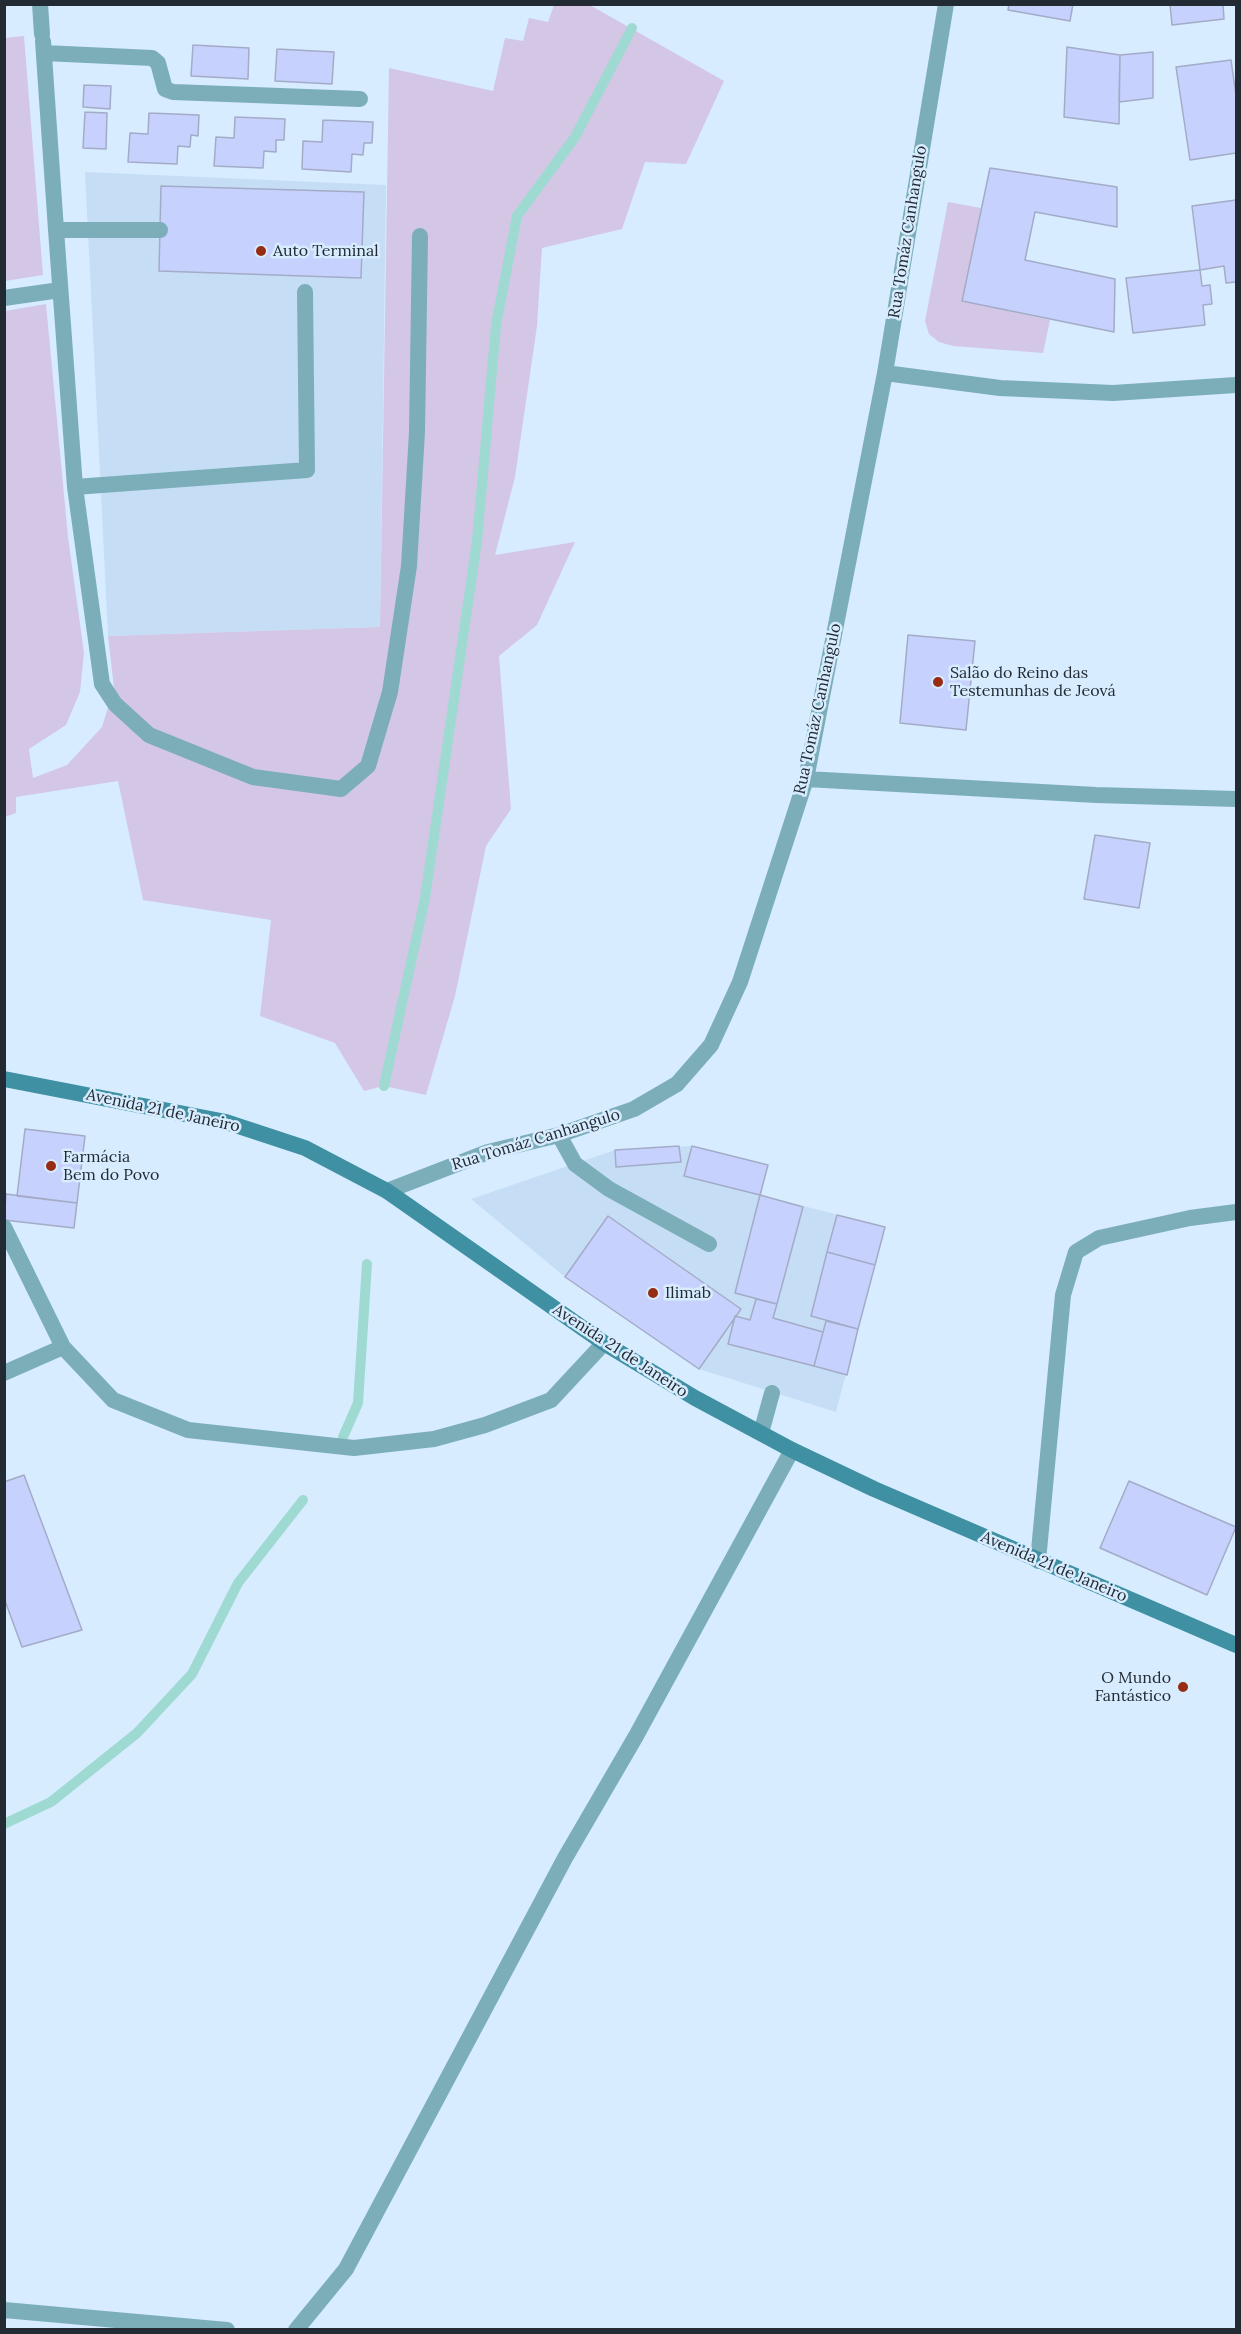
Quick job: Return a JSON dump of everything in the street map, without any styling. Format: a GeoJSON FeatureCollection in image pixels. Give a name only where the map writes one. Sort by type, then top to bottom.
{"type":"FeatureCollection","features":[{"type":"Feature","properties":{"kind":"main road","name":"Avenida 21 de Janeiro"},"geometry":{"type":"LineString","coordinates":[[4,1079],[226,1122],[305,1148],[387,1191],[604,1343],[761,1434],[1038,1560],[1236,1645]]}},
{"type":"Feature","properties":{"kind":"street"},"geometry":{"type":"LineString","coordinates":[[40,4],[75,487],[102,684],[115,704],[149,735],[253,777],[341,789],[368,766],[390,692],[409,566],[417,432],[420,236]]}},
{"type":"Feature","properties":{"kind":"street","name":"Rua Tomáz Canhangulo"},"geometry":{"type":"LineString","coordinates":[[387,1191],[488,1152],[559,1135],[634,1109],[677,1084],[711,1045],[740,982],[806,779],[885,373],[946,4]]}},
{"type":"Feature","properties":{"kind":"street"},"geometry":{"type":"LineString","coordinates":[[44,53],[152,58],[158,63],[165,89],[173,92],[360,99]]}},
{"type":"Feature","properties":{"kind":"street"},"geometry":{"type":"LineString","coordinates":[[56,230],[160,230]]}},
{"type":"Feature","properties":{"kind":"street"},"geometry":{"type":"LineString","coordinates":[[4,298],[60,290]]}},
{"type":"Feature","properties":{"kind":"street"},"geometry":{"type":"LineString","coordinates":[[75,487],[307,470],[305,292]]}},
{"type":"Feature","properties":{"kind":"street"},"geometry":{"type":"LineString","coordinates":[[885,373],[1000,388],[1113,393],[1236,385]]}},
{"type":"Feature","properties":{"kind":"street"},"geometry":{"type":"LineString","coordinates":[[806,779],[1096,795],[1236,799]]}},
{"type":"Feature","properties":{"kind":"street"},"geometry":{"type":"LineString","coordinates":[[559,1135],[575,1164],[609,1189],[709,1244]]}},
{"type":"Feature","properties":{"kind":"street"},"geometry":{"type":"LineString","coordinates":[[1038,1560],[1063,1295],[1076,1252],[1100,1238],[1191,1218],[1236,1212]]}},
{"type":"Feature","properties":{"kind":"street"},"geometry":{"type":"LineString","coordinates":[[4,1227],[63,1347],[113,1400],[188,1430],[354,1448],[434,1439],[485,1425],[551,1400],[604,1343]]}},
{"type":"Feature","properties":{"kind":"street"},"geometry":{"type":"LineString","coordinates":[[4,1372],[63,1347]]}},
{"type":"Feature","properties":{"kind":"street"},"geometry":{"type":"LineString","coordinates":[[761,1434],[772,1393]]}},
{"type":"Feature","properties":{"kind":"street"},"geometry":{"type":"LineString","coordinates":[[296,2330],[346,2269],[565,1858],[636,1736],[792,1450]]}},
{"type":"Feature","properties":{"kind":"street"},"geometry":{"type":"LineString","coordinates":[[4,2310],[227,2330]]}},
{"type":"Feature","properties":{"kind":"shaded area"},"geometry":{"type":"Polygon","coordinates":[[[588,4],[724,81],[686,164],[645,162],[622,229],[542,248],[537,326],[515,477],[495,555],[575,542],[537,625],[499,656],[511,809],[486,846],[455,996],[426,1095],[384,1086],[364,1091],[335,1043],[260,1016],[271,920],[143,900],[118,781],[16,797],[16,813],[5,817],[5,311],[46,304],[68,537],[84,653],[80,692],[66,725],[29,749],[33,778],[67,765],[102,727],[114,688],[108,636],[380,627],[389,68],[493,91],[505,38],[523,41],[529,18],[548,22],[554,5],[588,4]]]}},
{"type":"Feature","properties":{"kind":"shaded area"},"geometry":{"type":"Polygon","coordinates":[[[24,36],[43,275],[5,281],[5,38],[24,36]]]}},
{"type":"Feature","properties":{"kind":"shaded area","name":"Auto Terminal"},"geometry":{"type":"Polygon","coordinates":[[[85,172],[386,185],[380,627],[108,636],[85,172]]]}},
{"type":"Feature","properties":{"kind":"shaded area"},"geometry":{"type":"Polygon","coordinates":[[[948,202],[981,208],[962,301],[1050,320],[1043,353],[953,346],[939,342],[929,334],[925,321],[948,202]]]}},
{"type":"Feature","properties":{"kind":"shaded area"},"geometry":{"type":"Polygon","coordinates":[[[692,1146],[768,1165],[761,1195],[885,1227],[836,1412],[699,1369],[565,1277],[471,1199],[615,1150],[692,1146]]]}},
{"type":"Feature","properties":{"kind":"building"},"geometry":{"type":"Polygon","coordinates":[[[1009,4],[1073,4],[1070,21],[1008,10],[1009,4]]]}},
{"type":"Feature","properties":{"kind":"building"},"geometry":{"type":"Polygon","coordinates":[[[1170,4],[1223,4],[1224,19],[1172,25],[1170,4]]]}},
{"type":"Feature","properties":{"kind":"building"},"geometry":{"type":"Polygon","coordinates":[[[193,45],[249,48],[248,79],[191,76],[193,45]]]}},
{"type":"Feature","properties":{"kind":"building"},"geometry":{"type":"Polygon","coordinates":[[[1067,47],[1120,55],[1119,124],[1064,117],[1067,47]]]}},
{"type":"Feature","properties":{"kind":"building"},"geometry":{"type":"Polygon","coordinates":[[[277,49],[334,52],[332,84],[275,81],[277,49]]]}},
{"type":"Feature","properties":{"kind":"building"},"geometry":{"type":"Polygon","coordinates":[[[1153,52],[1153,98],[1119,102],[1120,55],[1153,52]]]}},
{"type":"Feature","properties":{"kind":"building"},"geometry":{"type":"Polygon","coordinates":[[[1231,60],[1236,95],[1236,153],[1190,160],[1176,67],[1231,60]]]}},
{"type":"Feature","properties":{"kind":"building"},"geometry":{"type":"Polygon","coordinates":[[[84,85],[111,86],[110,109],[83,107],[84,85]]]}},
{"type":"Feature","properties":{"kind":"building"},"geometry":{"type":"Polygon","coordinates":[[[85,112],[107,113],[106,149],[83,148],[85,112]]]}},
{"type":"Feature","properties":{"kind":"building"},"geometry":{"type":"Polygon","coordinates":[[[149,113],[199,115],[198,136],[191,135],[190,147],[178,146],[177,164],[128,162],[130,133],[148,134],[149,113]]]}},
{"type":"Feature","properties":{"kind":"building"},"geometry":{"type":"Polygon","coordinates":[[[235,117],[285,119],[284,140],[276,140],[276,152],[264,151],[263,168],[214,166],[216,137],[234,138],[235,117]]]}},
{"type":"Feature","properties":{"kind":"building"},"geometry":{"type":"Polygon","coordinates":[[[323,120],[373,122],[372,143],[364,143],[363,155],[352,154],[351,172],[302,169],[303,141],[322,142],[323,120]]]}},
{"type":"Feature","properties":{"kind":"building"},"geometry":{"type":"Polygon","coordinates":[[[990,168],[1117,187],[1117,227],[1035,212],[1025,260],[1115,279],[1114,332],[962,301],[990,168]]]}},
{"type":"Feature","properties":{"kind":"building","name":"Auto Terminal"},"geometry":{"type":"Polygon","coordinates":[[[161,186],[364,192],[361,278],[159,271],[161,186]]]}},
{"type":"Feature","properties":{"kind":"building"},"geometry":{"type":"Polygon","coordinates":[[[1236,200],[1236,282],[1226,283],[1224,266],[1200,270],[1192,206],[1236,200]]]}},
{"type":"Feature","properties":{"kind":"building"},"geometry":{"type":"Polygon","coordinates":[[[1200,270],[1202,286],[1210,285],[1212,304],[1203,305],[1205,325],[1133,333],[1126,278],[1200,270]]]}},
{"type":"Feature","properties":{"kind":"building","name":"Salão do Reino das Testemunhas de Jeová"},"geometry":{"type":"Polygon","coordinates":[[[908,635],[975,641],[966,730],[900,723],[908,635]]]}},
{"type":"Feature","properties":{"kind":"building"},"geometry":{"type":"Polygon","coordinates":[[[1095,835],[1150,843],[1139,908],[1084,899],[1095,835]]]}},
{"type":"Feature","properties":{"kind":"building","name":"Farmácia Bem do Povo"},"geometry":{"type":"Polygon","coordinates":[[[25,1129],[85,1136],[77,1203],[17,1196],[25,1129]]]}},
{"type":"Feature","properties":{"kind":"building"},"geometry":{"type":"Polygon","coordinates":[[[679,1146],[681,1162],[616,1167],[615,1150],[679,1146]]]}},
{"type":"Feature","properties":{"kind":"building"},"geometry":{"type":"Polygon","coordinates":[[[692,1146],[768,1165],[760,1195],[684,1176],[692,1146]]]}},
{"type":"Feature","properties":{"kind":"building"},"geometry":{"type":"Polygon","coordinates":[[[6,1194],[77,1203],[74,1228],[4,1220],[6,1194]]]}},
{"type":"Feature","properties":{"kind":"building"},"geometry":{"type":"Polygon","coordinates":[[[760,1195],[803,1207],[777,1304],[735,1293],[760,1195]]]}},
{"type":"Feature","properties":{"kind":"building"},"geometry":{"type":"Polygon","coordinates":[[[837,1215],[885,1227],[875,1265],[827,1252],[837,1215]]]}},
{"type":"Feature","properties":{"kind":"building","name":"Ilimab"},"geometry":{"type":"Polygon","coordinates":[[[608,1216],[741,1309],[699,1369],[565,1277],[608,1216]]]}},
{"type":"Feature","properties":{"kind":"building"},"geometry":{"type":"Polygon","coordinates":[[[827,1252],[875,1265],[858,1329],[811,1316],[827,1252]]]}},
{"type":"Feature","properties":{"kind":"building"},"geometry":{"type":"Polygon","coordinates":[[[756,1299],[777,1304],[773,1318],[823,1332],[814,1366],[728,1344],[735,1316],[750,1320],[756,1299]]]}},
{"type":"Feature","properties":{"kind":"building"},"geometry":{"type":"Polygon","coordinates":[[[826,1321],[858,1329],[847,1375],[814,1366],[826,1321]]]}},
{"type":"Feature","properties":{"kind":"building"},"geometry":{"type":"Polygon","coordinates":[[[24,1475],[82,1630],[22,1647],[4,1598],[4,1482],[24,1475]]]}},
{"type":"Feature","properties":{"kind":"building"},"geometry":{"type":"Polygon","coordinates":[[[1129,1481],[1236,1527],[1207,1595],[1100,1548],[1129,1481]]]}},
{"type":"Feature","properties":{"kind":"waterway"},"geometry":{"type":"LineString","coordinates":[[384,1086],[425,898],[477,541],[496,325],[517,216],[575,137],[632,28]]}},
{"type":"Feature","properties":{"kind":"waterway"},"geometry":{"type":"LineString","coordinates":[[343,1437],[358,1403],[367,1264]]}},
{"type":"Feature","properties":{"kind":"waterway"},"geometry":{"type":"LineString","coordinates":[[4,1824],[51,1802],[137,1733],[192,1674],[238,1583],[303,1500]]}},
{"type":"Feature","properties":{"kind":"place","name":"Auto Terminal"},"geometry":{"type":"Point","coordinates":[261,251]}},
{"type":"Feature","properties":{"kind":"place","name":"Salão do Reino das Testemunhas de Jeová"},"geometry":{"type":"Point","coordinates":[938,682]}},
{"type":"Feature","properties":{"kind":"place","name":"Farmácia Bem do Povo"},"geometry":{"type":"Point","coordinates":[51,1166]}},
{"type":"Feature","properties":{"kind":"place","name":"Ilimab"},"geometry":{"type":"Point","coordinates":[653,1293]}},
{"type":"Feature","properties":{"kind":"place","name":"O Mundo Fantástico"},"geometry":{"type":"Point","coordinates":[1183,1687]}}]}
